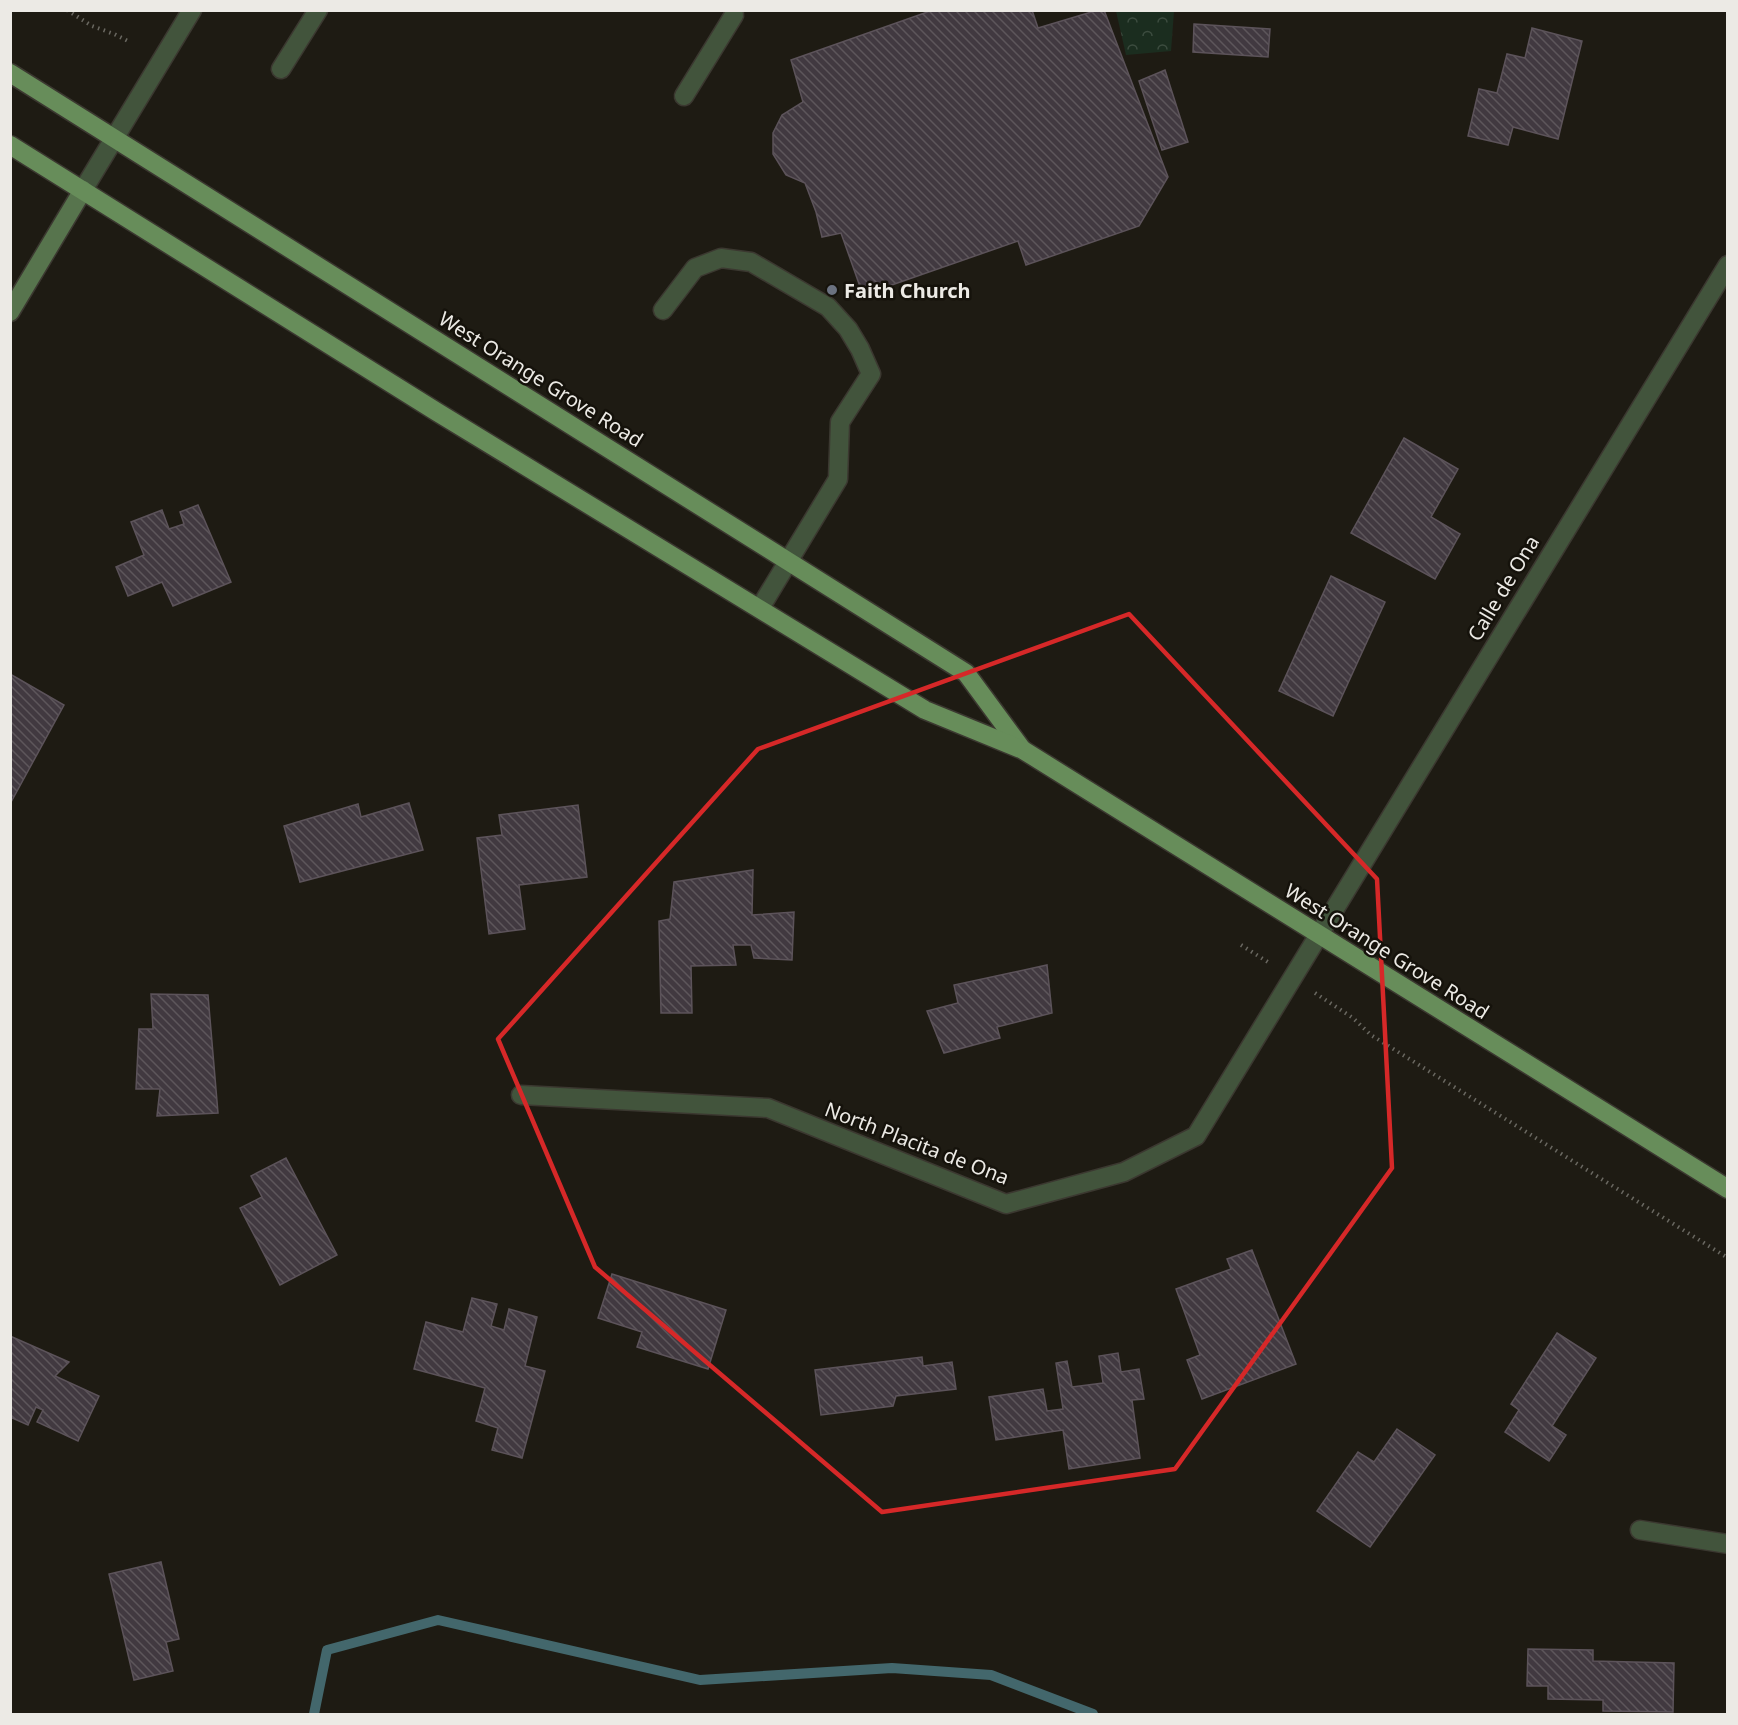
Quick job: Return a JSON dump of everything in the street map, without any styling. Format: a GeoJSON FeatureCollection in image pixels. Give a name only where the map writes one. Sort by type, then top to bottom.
{"type":"FeatureCollection","features":[{"type":"Feature","properties":{"kind":"main road","name":"West Orange Grove Road"},"geometry":{"type":"LineString","coordinates":[[10,73],[966,673],[1023,750]]}},
{"type":"Feature","properties":{"kind":"main road","name":"West Orange Grove Road"},"geometry":{"type":"LineString","coordinates":[[10,144],[437,412],[925,710],[1023,750],[1728,1189]]}},
{"type":"Feature","properties":{"kind":"street"},"geometry":{"type":"LineString","coordinates":[[10,312],[192,10]]}},
{"type":"Feature","properties":{"kind":"street"},"geometry":{"type":"LineString","coordinates":[[281,69],[318,10]]}},
{"type":"Feature","properties":{"kind":"street"},"geometry":{"type":"LineString","coordinates":[[684,96],[734,15]]}},
{"type":"Feature","properties":{"kind":"street"},"geometry":{"type":"LineString","coordinates":[[663,310],[695,268],[721,258],[751,262],[828,307],[849,329],[871,374],[840,422],[838,479],[760,608]]}},
{"type":"Feature","properties":{"kind":"street","name":"Calle de Ona"},"geometry":{"type":"LineString","coordinates":[[1317,934],[1728,265]]}},
{"type":"Feature","properties":{"kind":"street","name":"North Placita de Ona"},"geometry":{"type":"LineString","coordinates":[[521,1095],[768,1108],[1006,1204],[1124,1172],[1196,1136],[1317,934]]}},
{"type":"Feature","properties":{"kind":"street"},"geometry":{"type":"LineString","coordinates":[[1640,1530],[1728,1544]]}},
{"type":"Feature","properties":{"kind":"path"},"geometry":{"type":"LineString","coordinates":[[67,10],[92,26],[130,42]]}},
{"type":"Feature","properties":{"kind":"path"},"geometry":{"type":"LineString","coordinates":[[1335,1006],[1353,1018],[1371,1035],[1728,1258]]}},
{"type":"Feature","properties":{"kind":"highlighted area"},"geometry":{"type":"Polygon","coordinates":[[[1129,614],[1377,879],[1392,1168],[1175,1469],[882,1512],[595,1267],[498,1039],[758,749],[1129,614]]]}},
{"type":"Feature","properties":{"kind":"green space"},"geometry":{"type":"Polygon","coordinates":[[[1116,11],[1174,11],[1171,51],[1126,55],[1116,11]]]}},
{"type":"Feature","properties":{"kind":"building"},"geometry":{"type":"Polygon","coordinates":[[[933,10],[1032,10],[1038,28],[1104,10],[1168,177],[1139,226],[1026,265],[1018,241],[863,295],[841,233],[822,237],[805,183],[786,175],[773,154],[773,133],[782,115],[803,102],[791,60],[933,10]]]}},
{"type":"Feature","properties":{"kind":"building"},"geometry":{"type":"Polygon","coordinates":[[[1194,24],[1270,29],[1268,57],[1193,52],[1194,24]]]}},
{"type":"Feature","properties":{"kind":"building"},"geometry":{"type":"Polygon","coordinates":[[[1532,28],[1582,41],[1558,139],[1513,127],[1508,145],[1468,136],[1479,89],[1497,93],[1507,54],[1525,58],[1532,28]]]}},
{"type":"Feature","properties":{"kind":"building"},"geometry":{"type":"Polygon","coordinates":[[[1165,70],[1188,142],[1162,150],[1139,81],[1165,70]]]}},
{"type":"Feature","properties":{"kind":"building"},"geometry":{"type":"Polygon","coordinates":[[[1404,438],[1458,469],[1431,517],[1460,534],[1435,579],[1351,533],[1404,438]]]}},
{"type":"Feature","properties":{"kind":"building"},"geometry":{"type":"Polygon","coordinates":[[[198,505],[231,582],[173,606],[162,582],[128,596],[116,567],[144,555],[131,522],[162,510],[169,529],[184,524],[180,512],[198,505]]]}},
{"type":"Feature","properties":{"kind":"building"},"geometry":{"type":"Polygon","coordinates":[[[1331,576],[1385,602],[1333,716],[1279,691],[1331,576]]]}},
{"type":"Feature","properties":{"kind":"building"},"geometry":{"type":"Polygon","coordinates":[[[10,674],[64,705],[10,804],[10,674]]]}},
{"type":"Feature","properties":{"kind":"building"},"geometry":{"type":"Polygon","coordinates":[[[409,803],[423,850],[300,882],[284,826],[358,804],[361,817],[409,803]]]}},
{"type":"Feature","properties":{"kind":"building"},"geometry":{"type":"Polygon","coordinates":[[[578,805],[587,877],[519,885],[525,929],[489,934],[477,838],[502,835],[499,815],[578,805]]]}},
{"type":"Feature","properties":{"kind":"building"},"geometry":{"type":"Polygon","coordinates":[[[753,870],[752,915],[794,912],[792,960],[754,958],[751,945],[733,945],[736,965],[691,966],[692,1013],[661,1013],[659,921],[670,919],[674,882],[753,870]]]}},
{"type":"Feature","properties":{"kind":"building"},"geometry":{"type":"Polygon","coordinates":[[[1047,965],[1052,1013],[997,1027],[1000,1038],[944,1053],[927,1011],[958,1003],[954,985],[1047,965]]]}},
{"type":"Feature","properties":{"kind":"building"},"geometry":{"type":"Polygon","coordinates":[[[151,994],[208,995],[218,1113],[157,1116],[160,1089],[136,1089],[139,1029],[153,1029],[151,994]]]}},
{"type":"Feature","properties":{"kind":"building"},"geometry":{"type":"Polygon","coordinates":[[[286,1158],[337,1255],[280,1285],[240,1208],[262,1197],[251,1176],[286,1158]]]}},
{"type":"Feature","properties":{"kind":"building"},"geometry":{"type":"Polygon","coordinates":[[[1252,1250],[1296,1364],[1202,1399],[1187,1360],[1200,1355],[1176,1289],[1231,1269],[1227,1259],[1252,1250]]]}},
{"type":"Feature","properties":{"kind":"building"},"geometry":{"type":"Polygon","coordinates":[[[612,1274],[726,1310],[708,1369],[637,1347],[642,1332],[598,1318],[612,1274]]]}},
{"type":"Feature","properties":{"kind":"building"},"geometry":{"type":"Polygon","coordinates":[[[472,1298],[497,1304],[491,1326],[504,1330],[509,1309],[537,1317],[525,1366],[545,1371],[522,1458],[492,1450],[498,1428],[476,1421],[485,1388],[414,1369],[426,1322],[463,1332],[472,1298]]]}},
{"type":"Feature","properties":{"kind":"building"},"geometry":{"type":"Polygon","coordinates":[[[1557,1333],[1596,1358],[1552,1426],[1566,1435],[1549,1461],[1505,1432],[1519,1410],[1511,1404],[1557,1333]]]}},
{"type":"Feature","properties":{"kind":"building"},"geometry":{"type":"Polygon","coordinates":[[[10,1336],[69,1362],[55,1376],[99,1396],[78,1441],[37,1422],[43,1410],[36,1407],[28,1425],[10,1417],[10,1336]]]}},
{"type":"Feature","properties":{"kind":"building"},"geometry":{"type":"Polygon","coordinates":[[[1118,1353],[1121,1372],[1139,1369],[1144,1399],[1132,1400],[1140,1458],[1069,1469],[1063,1430],[996,1440],[989,1397],[1043,1389],[1047,1411],[1063,1409],[1056,1363],[1067,1361],[1072,1387],[1103,1383],[1099,1356],[1118,1353]]]}},
{"type":"Feature","properties":{"kind":"building"},"geometry":{"type":"Polygon","coordinates":[[[922,1357],[923,1366],[952,1362],[956,1389],[896,1396],[893,1406],[821,1415],[815,1370],[922,1357]]]}},
{"type":"Feature","properties":{"kind":"building"},"geometry":{"type":"Polygon","coordinates":[[[1397,1429],[1435,1455],[1370,1547],[1317,1511],[1358,1452],[1374,1462],[1397,1429]]]}},
{"type":"Feature","properties":{"kind":"building"},"geometry":{"type":"Polygon","coordinates":[[[161,1562],[179,1639],[166,1642],[173,1671],[134,1680],[109,1574],[161,1562]]]}},
{"type":"Feature","properties":{"kind":"building"},"geometry":{"type":"Polygon","coordinates":[[[1528,1649],[1593,1650],[1593,1661],[1674,1663],[1673,1712],[1603,1711],[1603,1700],[1548,1699],[1548,1686],[1527,1686],[1528,1649]]]}},
{"type":"Feature","properties":{"kind":"waterway"},"geometry":{"type":"LineString","coordinates":[[314,1714],[327,1650],[438,1620],[700,1680],[892,1668],[991,1675],[1093,1714]]}},
{"type":"Feature","properties":{"kind":"place","name":"Faith Church"},"geometry":{"type":"Point","coordinates":[832,290]}}]}
